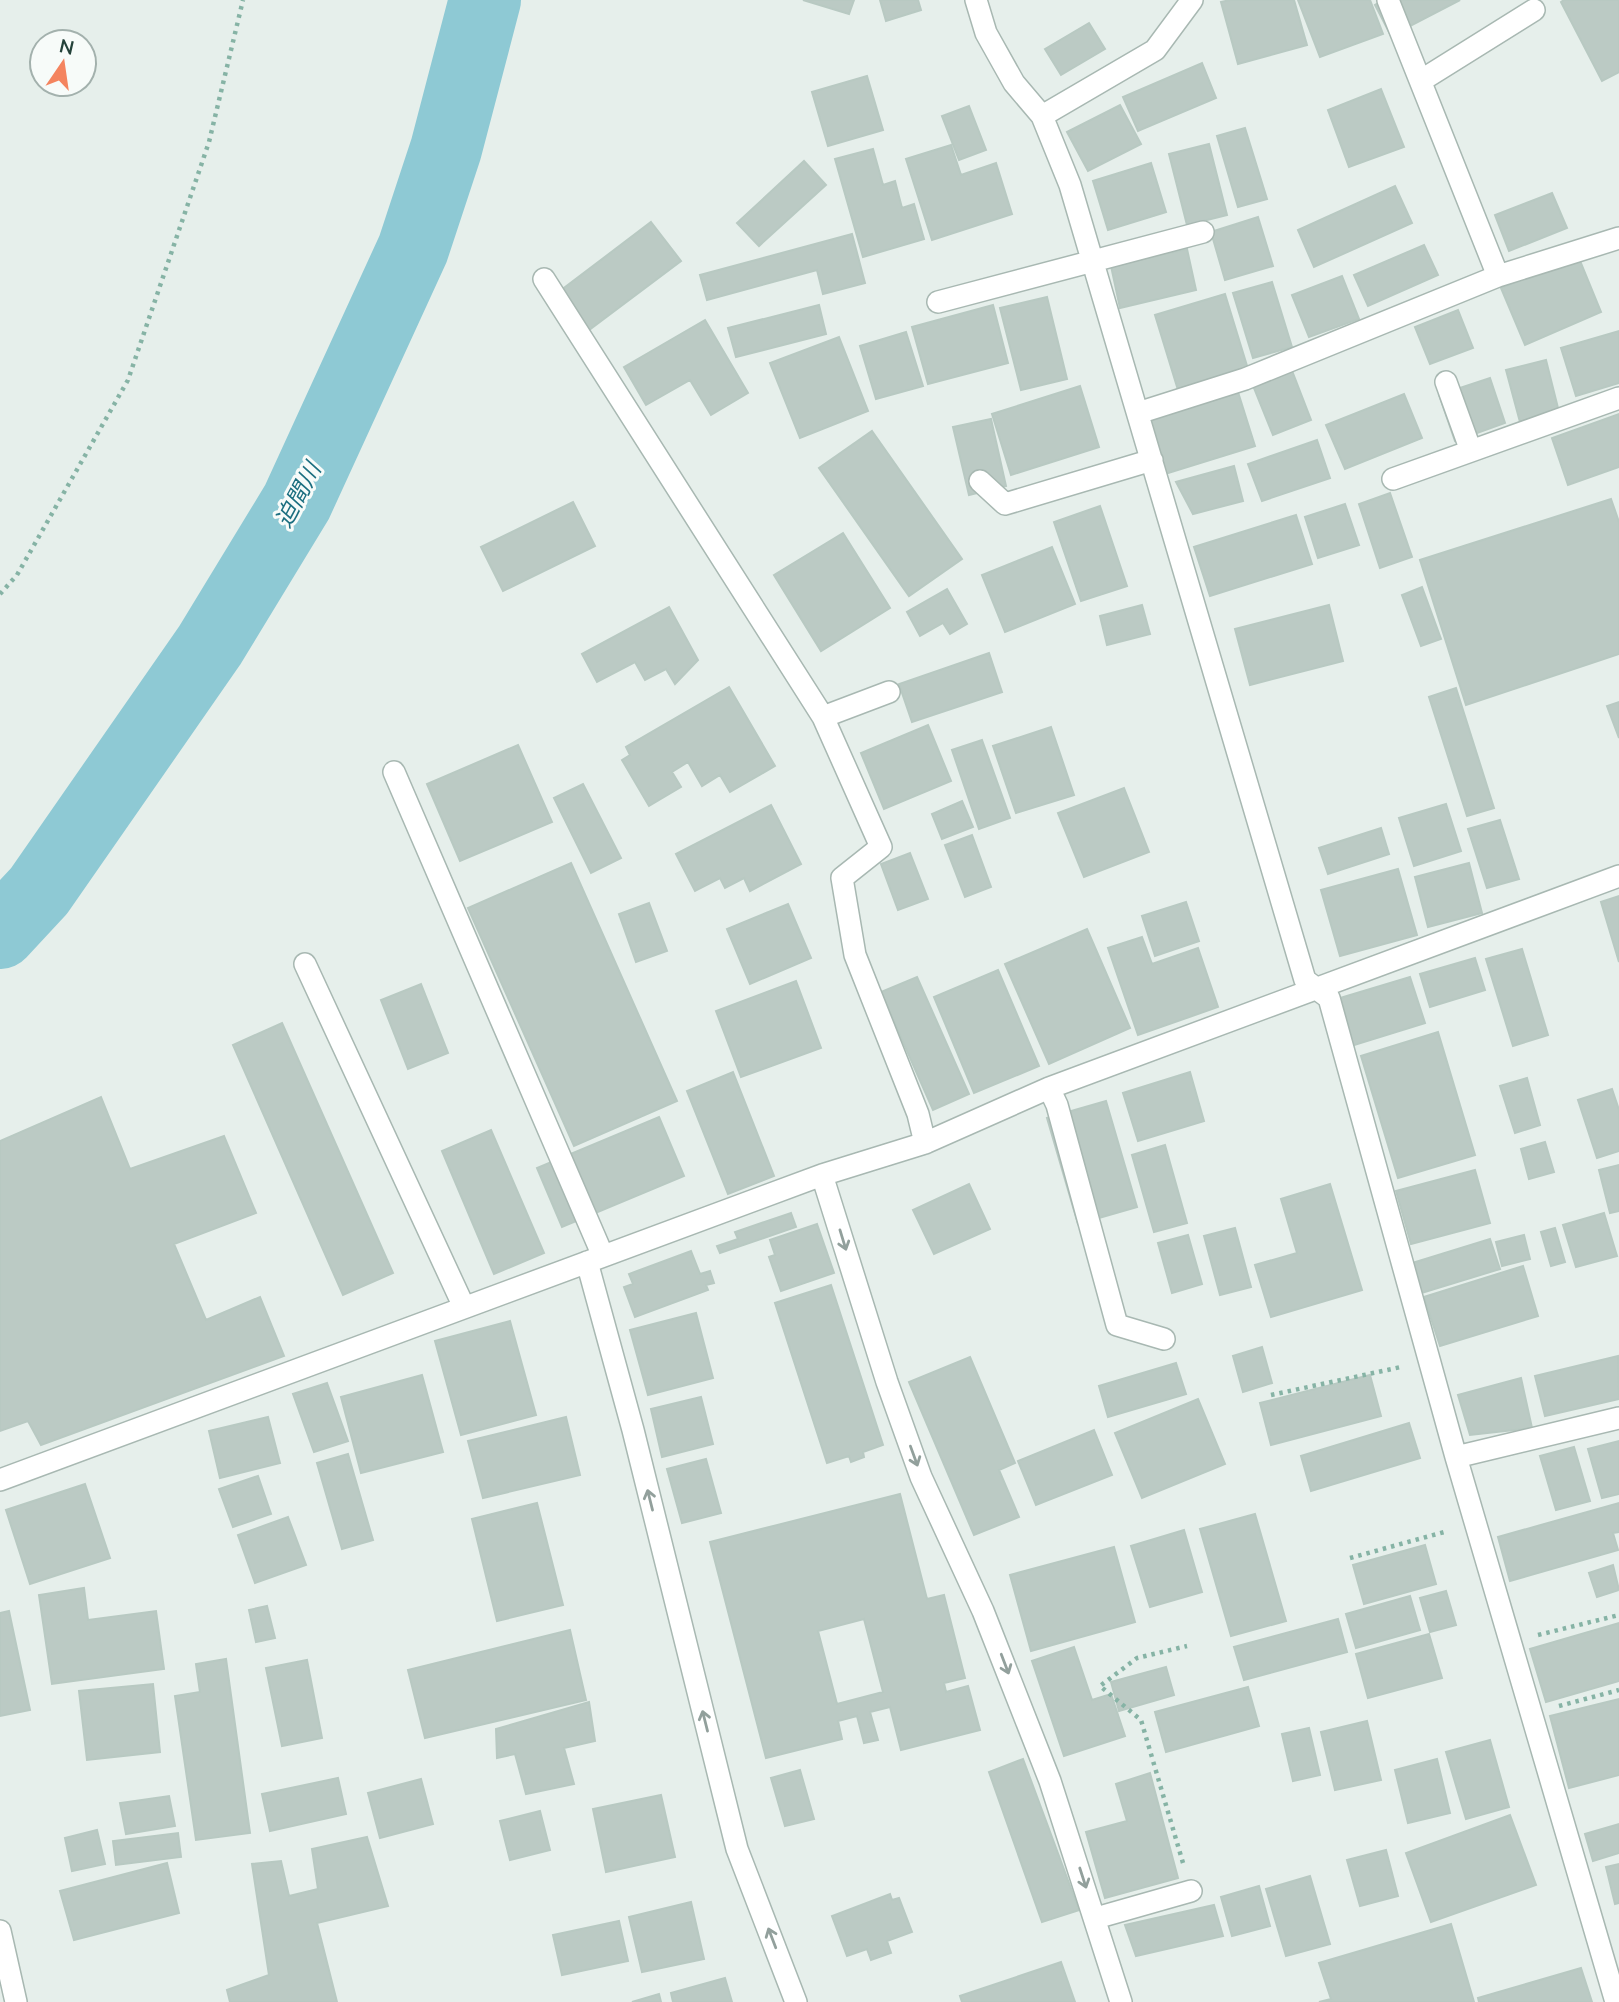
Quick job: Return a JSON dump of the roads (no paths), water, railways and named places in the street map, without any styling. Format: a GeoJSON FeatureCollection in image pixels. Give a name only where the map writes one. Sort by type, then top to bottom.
{"type":"FeatureCollection","features":[{"type":"Feature","properties":{"kind":"street"},"geometry":{"type":"LineString","coordinates":[[976,0],[986,33],[1014,83],[1042,116],[1070,185],[1306,980],[1329,998],[1456,1457],[1616,2002]]}},
{"type":"Feature","properties":{"kind":"street"},"geometry":{"type":"LineString","coordinates":[[1042,116],[1155,50],[1192,0]]}},
{"type":"Feature","properties":{"kind":"street"},"geometry":{"type":"LineString","coordinates":[[1388,0],[1498,275]]}},
{"type":"Feature","properties":{"kind":"street"},"geometry":{"type":"LineString","coordinates":[[1422,80],[1534,10]]}},
{"type":"Feature","properties":{"kind":"street"},"geometry":{"type":"LineString","coordinates":[[939,302],[1093,264],[1203,232]]}},
{"type":"Feature","properties":{"kind":"street"},"geometry":{"type":"LineString","coordinates":[[1138,413],[1245,379],[1498,275],[1619,239]]}},
{"type":"Feature","properties":{"kind":"street"},"geometry":{"type":"LineString","coordinates":[[544,279],[823,717],[881,847],[842,878],[855,955],[918,1114],[925,1143]]}},
{"type":"Feature","properties":{"kind":"street"},"geometry":{"type":"LineString","coordinates":[[1446,382],[1471,451]]}},
{"type":"Feature","properties":{"kind":"street"},"geometry":{"type":"LineString","coordinates":[[1393,479],[1619,398]]}},
{"type":"Feature","properties":{"kind":"street"},"geometry":{"type":"LineString","coordinates":[[980,481],[1005,504],[1152,460]]}},
{"type":"Feature","properties":{"kind":"street"},"geometry":{"type":"LineString","coordinates":[[823,717],[889,692]]}},
{"type":"Feature","properties":{"kind":"street"},"geometry":{"type":"LineString","coordinates":[[394,772],[595,1259],[633,1430],[737,1849],[796,2002]]}},
{"type":"Feature","properties":{"kind":"street"},"geometry":{"type":"LineString","coordinates":[[0,1480],[822,1175],[925,1143],[1049,1088],[1619,876]]}},
{"type":"Feature","properties":{"kind":"street"},"geometry":{"type":"LineString","coordinates":[[305,964],[464,1307]]}},
{"type":"Feature","properties":{"kind":"street"},"geometry":{"type":"LineString","coordinates":[[1049,1088],[1057,1105],[1117,1325],[1164,1339]]}},
{"type":"Feature","properties":{"kind":"street"},"geometry":{"type":"LineString","coordinates":[[822,1175],[887,1382],[921,1477],[988,1623],[1050,1781],[1121,2002]]}},
{"type":"Feature","properties":{"kind":"street"},"geometry":{"type":"LineString","coordinates":[[1456,1457],[1619,1418]]}},
{"type":"Feature","properties":{"kind":"street"},"geometry":{"type":"LineString","coordinates":[[1094,1912],[1191,1891]]}},
{"type":"Feature","properties":{"kind":"street"},"geometry":{"type":"LineString","coordinates":[[0,1931],[16,2002]]}},
{"type":"Feature","properties":{"kind":"waterway","name":"迫間川"},"geometry":{"type":"LineString","coordinates":[[0,933],[39,891],[210,645],[297,502],[413,249],[446,149],[485,0]]}}]}
